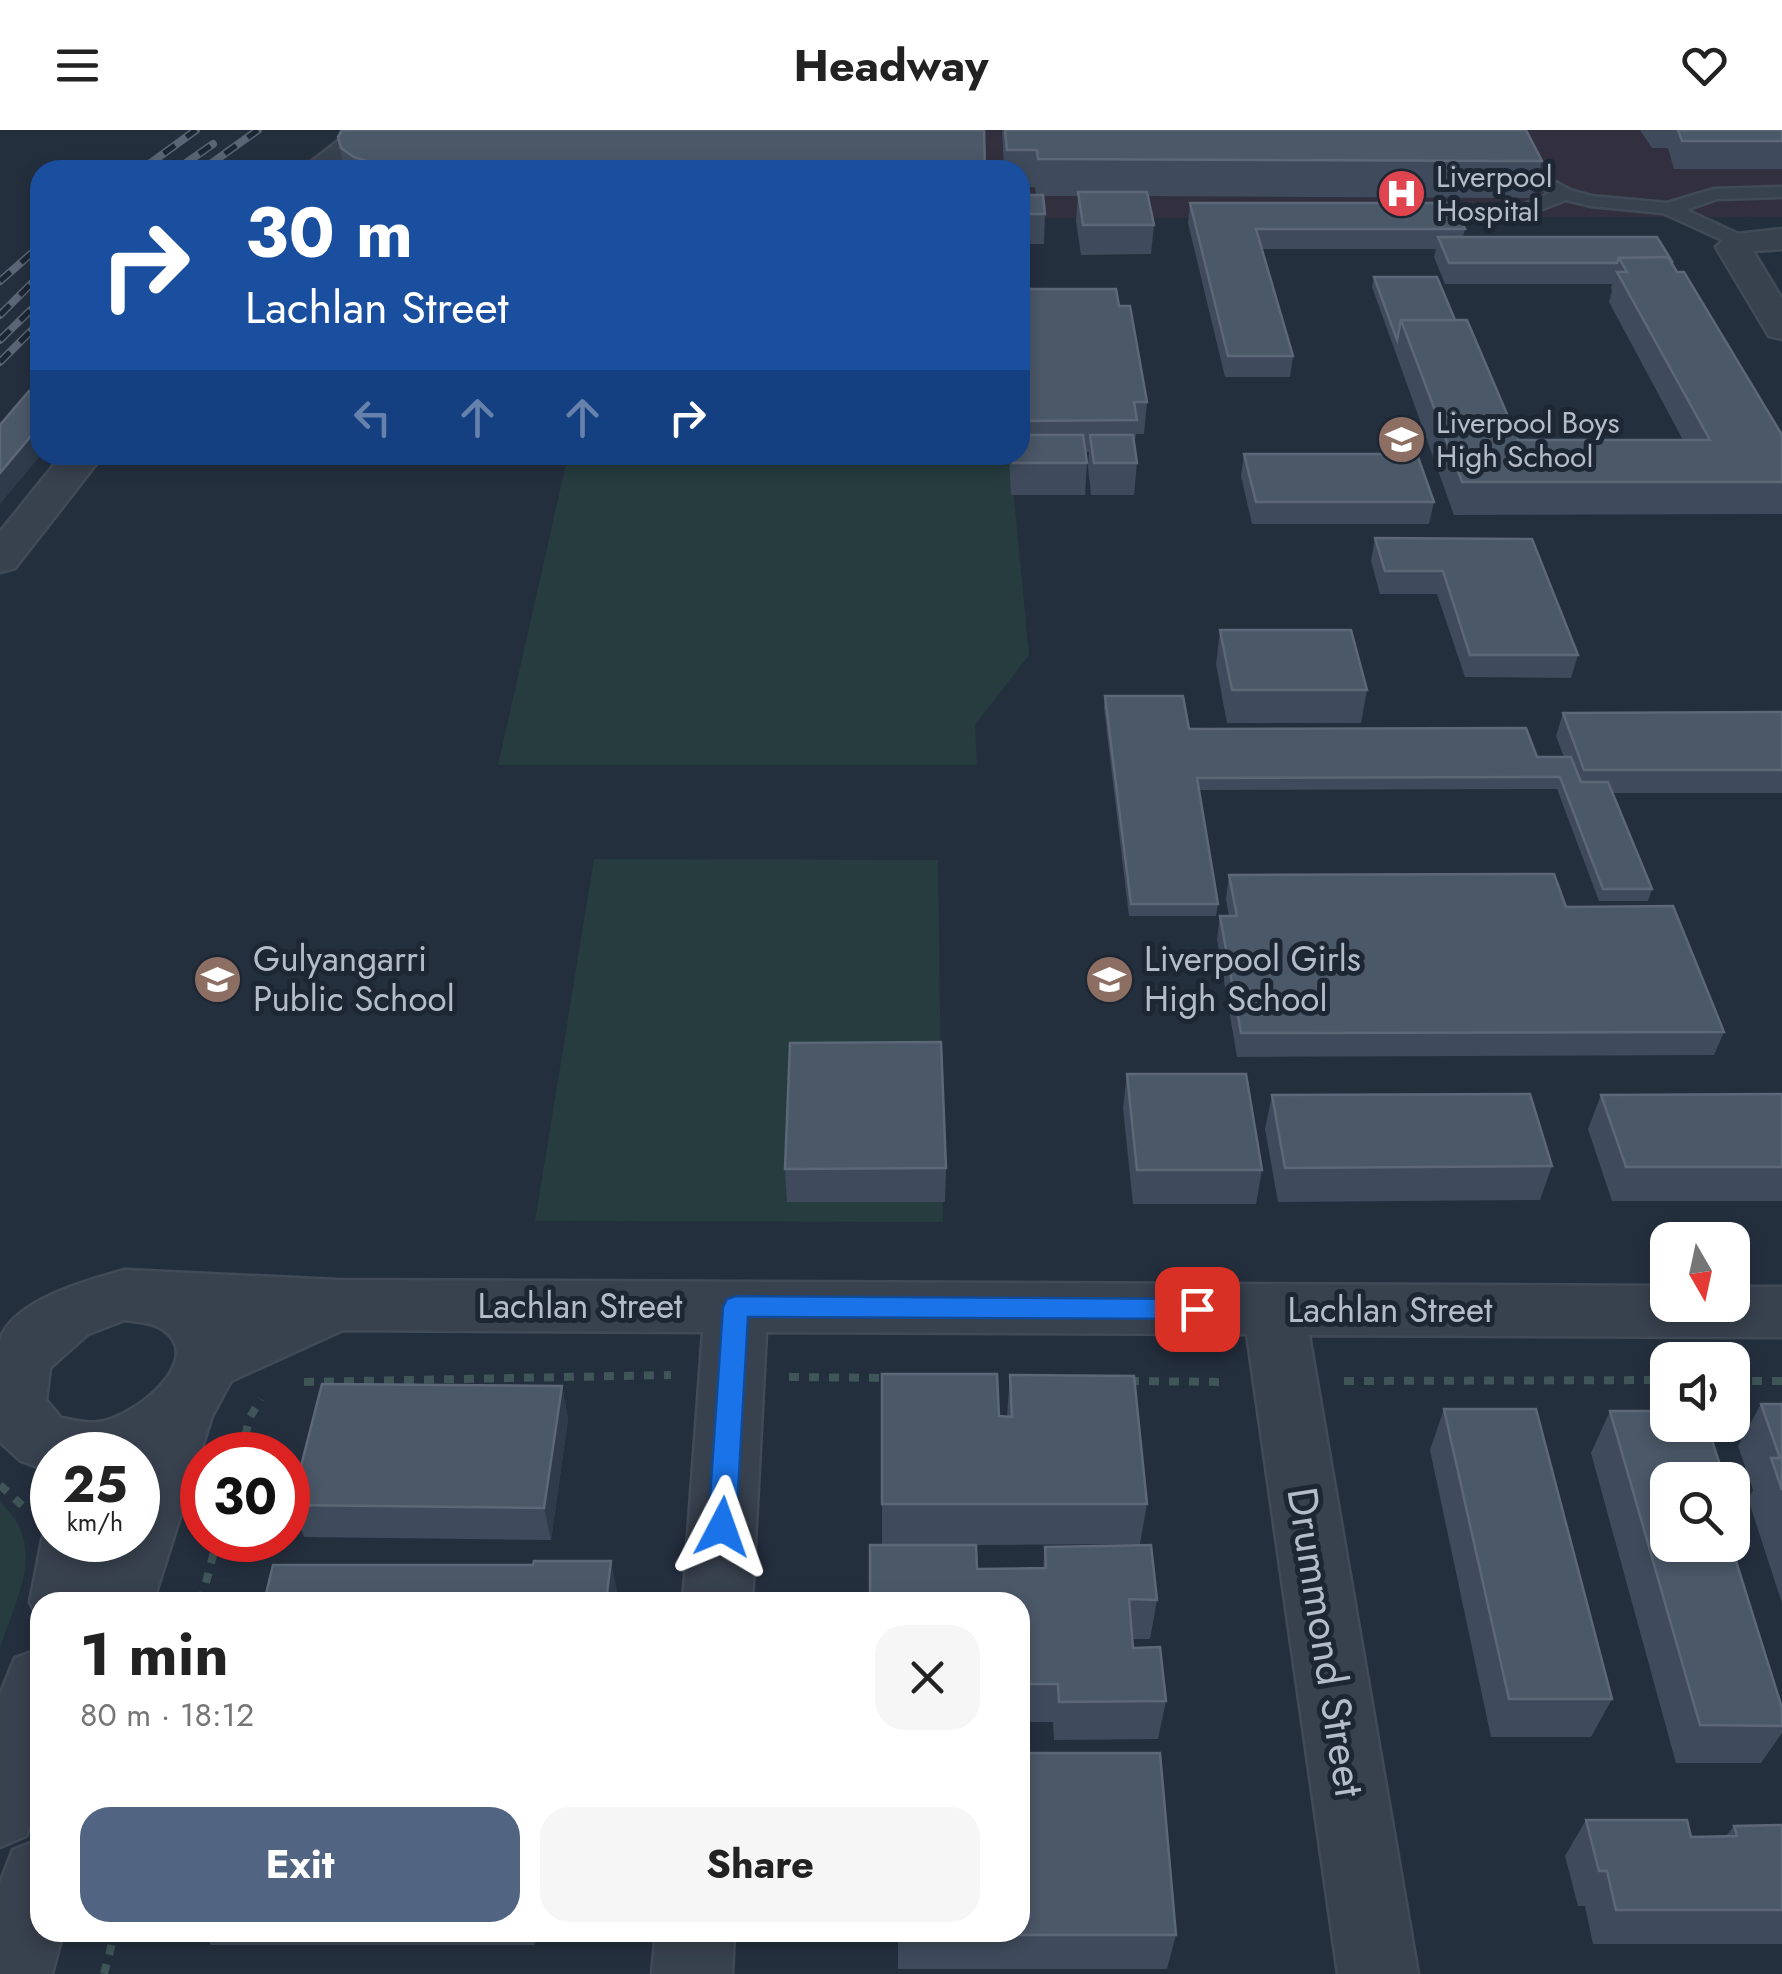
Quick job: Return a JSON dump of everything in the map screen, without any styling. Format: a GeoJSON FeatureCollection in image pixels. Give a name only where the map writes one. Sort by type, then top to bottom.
{"type":"FeatureCollection","features":[{"type":"Feature","properties":{"kind":"street"},"geometry":{"type":"LineString","coordinates":[[331,160],[372,130]]}},
{"type":"Feature","properties":{"kind":"street"},"geometry":{"type":"LineString","coordinates":[[1782,240],[1738,248],[1782,328]]}},
{"type":"Feature","properties":{"kind":"street"},"geometry":{"type":"LineString","coordinates":[[0,560],[75,465]]}},
{"type":"Feature","properties":{"kind":"street"},"geometry":{"type":"LineString","coordinates":[[36,1432],[14,1401],[24,1354],[21,1335],[96,1301],[125,1295],[155,1295],[180,1303],[198,1318],[210,1339],[124,1592]]}},
{"type":"Feature","properties":{"kind":"street","name":"Lachlan Street"},"geometry":{"type":"LineString","coordinates":[[155,1295],[338,1305],[1782,1312]]}},
{"type":"Feature","properties":{"kind":"street"},"geometry":{"type":"LineString","coordinates":[[156,1432],[196,1388],[338,1305]]}},
{"type":"Feature","properties":{"kind":"street"},"geometry":{"type":"LineString","coordinates":[[718,1592],[736,1307]]}},
{"type":"Feature","properties":{"kind":"street","name":"Drummond Street"},"geometry":{"type":"LineString","coordinates":[[1274,1310],[1378,1974]]}},
{"type":"Feature","properties":{"kind":"street"},"geometry":{"type":"LineString","coordinates":[[67,1592],[72,1562]]}},
{"type":"Feature","properties":{"kind":"street"},"geometry":{"type":"LineString","coordinates":[[0,1810],[30,1714]]}},
{"type":"Feature","properties":{"kind":"street"},"geometry":{"type":"LineString","coordinates":[[12,1974],[30,1912]]}},
{"type":"Feature","properties":{"kind":"street"},"geometry":{"type":"LineString","coordinates":[[692,1974],[694,1942]]}},
{"type":"Feature","properties":{"kind":"lane"},"geometry":{"type":"LineString","coordinates":[[1510,130],[1534,177],[1564,194],[1667,208],[1738,248]]}},
{"type":"Feature","properties":{"kind":"lane"},"geometry":{"type":"LineString","coordinates":[[1667,208],[1714,194],[1782,192]]}},
{"type":"Feature","properties":{"kind":"lane"},"geometry":{"type":"LineString","coordinates":[[1519,213],[1564,194]]}},
{"type":"Feature","properties":{"kind":"path","name":"Lachlan Street"},"geometry":{"type":"LineString","coordinates":[[292,1384],[732,1376],[904,1378]]}},
{"type":"Feature","properties":{"kind":"path","name":"Lachlan Street"},"geometry":{"type":"LineString","coordinates":[[1116,1381],[1650,1380]]}},
{"type":"Feature","properties":{"kind":"path"},"geometry":{"type":"LineString","coordinates":[[1750,1380],[1782,1381]]}},
{"type":"Feature","properties":{"kind":"path"},"geometry":{"type":"LineString","coordinates":[[246,1432],[250,1417],[266,1395]]}},
{"type":"Feature","properties":{"kind":"path"},"geometry":{"type":"LineString","coordinates":[[204,1592],[212,1562]]}},
{"type":"Feature","properties":{"kind":"path"},"geometry":{"type":"LineString","coordinates":[[104,1974],[112,1942]]}},
{"type":"Feature","properties":{"kind":"shaded area","name":"Liverpool Hospital"},"geometry":{"type":"Polygon","coordinates":[[[352,130],[1782,130],[1782,217],[1030,218],[1030,160],[307,160],[352,130]]]}},
{"type":"Feature","properties":{"kind":"green space"},"geometry":{"type":"Polygon","coordinates":[[[566,465],[1011,465],[1029,655],[975,725],[977,765],[498,765],[566,465]]]}},
{"type":"Feature","properties":{"kind":"green space"},"geometry":{"type":"Polygon","coordinates":[[[594,859],[938,860],[943,1222],[535,1221],[594,859]]]}},
{"type":"Feature","properties":{"kind":"green space"},"geometry":{"type":"Polygon","coordinates":[[[0,1502],[23,1536],[26,1554],[20,1591],[0,1648],[0,1502]]]}},
{"type":"Feature","properties":{"kind":"building"},"geometry":{"type":"Polygon","coordinates":[[[342,130],[984,130],[985,160],[363,160],[341,148],[338,137],[342,130]]]}},
{"type":"Feature","properties":{"kind":"building"},"geometry":{"type":"Polygon","coordinates":[[[1005,130],[1526,130],[1542,161],[1038,159],[1037,150],[1007,150],[1005,130]]]}},
{"type":"Feature","properties":{"kind":"building"},"geometry":{"type":"Polygon","coordinates":[[[1678,130],[1782,130],[1782,141],[1682,141],[1678,130]]]}},
{"type":"Feature","properties":{"kind":"building"},"geometry":{"type":"Polygon","coordinates":[[[1078,192],[1147,192],[1154,225],[1083,225],[1078,192]]]}},
{"type":"Feature","properties":{"kind":"building"},"geometry":{"type":"Polygon","coordinates":[[[1030,195],[1043,195],[1045,214],[1030,214],[1030,195]]]}},
{"type":"Feature","properties":{"kind":"building"},"geometry":{"type":"Polygon","coordinates":[[[1190,203],[1453,203],[1465,229],[1256,229],[1293,356],[1228,356],[1190,203]]]}},
{"type":"Feature","properties":{"kind":"building"},"geometry":{"type":"Polygon","coordinates":[[[1438,237],[1657,237],[1673,263],[1668,257],[1619,258],[1617,263],[1449,263],[1438,237]]]}},
{"type":"Feature","properties":{"kind":"building"},"geometry":{"type":"Polygon","coordinates":[[[1668,257],[1677,272],[1684,272],[1782,435],[1782,482],[1462,482],[1401,320],[1467,320],[1518,440],[1710,440],[1617,272],[1627,272],[1619,258],[1668,257]]]}},
{"type":"Feature","properties":{"kind":"building"},"geometry":{"type":"Polygon","coordinates":[[[1374,277],[1437,277],[1455,320],[1401,320],[1397,340],[1374,277]]]}},
{"type":"Feature","properties":{"kind":"building"},"geometry":{"type":"Polygon","coordinates":[[[1030,289],[1116,289],[1119,306],[1130,306],[1147,402],[1134,402],[1137,420],[1030,421],[1030,289]]]}},
{"type":"Feature","properties":{"kind":"building"},"geometry":{"type":"Polygon","coordinates":[[[30,391],[30,437],[0,473],[0,425],[30,391]]]}},
{"type":"Feature","properties":{"kind":"building"},"geometry":{"type":"Polygon","coordinates":[[[1030,435],[1083,435],[1087,463],[1030,463],[1030,435]]]}},
{"type":"Feature","properties":{"kind":"building"},"geometry":{"type":"Polygon","coordinates":[[[1090,435],[1133,435],[1137,463],[1094,463],[1090,435]]]}},
{"type":"Feature","properties":{"kind":"building"},"geometry":{"type":"Polygon","coordinates":[[[1244,454],[1417,454],[1434,502],[1256,502],[1244,454]]]}},
{"type":"Feature","properties":{"kind":"building"},"geometry":{"type":"Polygon","coordinates":[[[1375,538],[1532,539],[1578,655],[1470,655],[1443,571],[1385,571],[1375,538]]]}},
{"type":"Feature","properties":{"kind":"building"},"geometry":{"type":"Polygon","coordinates":[[[1220,630],[1351,630],[1367,690],[1232,690],[1220,630]]]}},
{"type":"Feature","properties":{"kind":"building"},"geometry":{"type":"Polygon","coordinates":[[[1105,696],[1183,696],[1189,729],[1526,728],[1537,757],[1571,757],[1581,782],[1608,782],[1652,889],[1603,889],[1560,777],[1197,778],[1218,904],[1131,904],[1105,696]]]}},
{"type":"Feature","properties":{"kind":"building"},"geometry":{"type":"Polygon","coordinates":[[[1782,712],[1782,770],[1584,770],[1563,713],[1782,712]]]}},
{"type":"Feature","properties":{"kind":"building"},"geometry":{"type":"Polygon","coordinates":[[[1554,874],[1566,907],[1673,906],[1724,1032],[1241,1033],[1220,916],[1237,916],[1229,875],[1554,874]]]}},
{"type":"Feature","properties":{"kind":"building"},"geometry":{"type":"Polygon","coordinates":[[[941,1042],[946,1168],[785,1169],[790,1043],[941,1042]]]}},
{"type":"Feature","properties":{"kind":"building"},"geometry":{"type":"Polygon","coordinates":[[[1127,1074],[1246,1074],[1262,1170],[1137,1170],[1127,1074]]]}},
{"type":"Feature","properties":{"kind":"building"},"geometry":{"type":"Polygon","coordinates":[[[1530,1094],[1552,1166],[1285,1168],[1272,1095],[1530,1094]]]}},
{"type":"Feature","properties":{"kind":"building"},"geometry":{"type":"Polygon","coordinates":[[[1782,1094],[1782,1167],[1626,1167],[1601,1095],[1782,1094]]]}},
{"type":"Feature","properties":{"kind":"building"},"geometry":{"type":"Polygon","coordinates":[[[882,1374],[997,1374],[999,1416],[1012,1417],[1010,1375],[1134,1376],[1147,1504],[882,1504],[882,1374]]]}},
{"type":"Feature","properties":{"kind":"building"},"geometry":{"type":"Polygon","coordinates":[[[322,1384],[562,1386],[544,1508],[310,1505],[310,1432],[322,1384]]]}},
{"type":"Feature","properties":{"kind":"building"},"geometry":{"type":"Polygon","coordinates":[[[1761,1404],[1782,1404],[1782,1490],[1771,1458],[1780,1458],[1761,1404]]]}},
{"type":"Feature","properties":{"kind":"building"},"geometry":{"type":"Polygon","coordinates":[[[1444,1409],[1536,1409],[1612,1699],[1509,1699],[1444,1409]]]}},
{"type":"Feature","properties":{"kind":"building"},"geometry":{"type":"Polygon","coordinates":[[[1610,1411],[1650,1411],[1650,1442],[1713,1442],[1719,1462],[1650,1462],[1650,1551],[1610,1411]]]}},
{"type":"Feature","properties":{"kind":"building"},"geometry":{"type":"Polygon","coordinates":[[[870,1545],[976,1545],[977,1569],[1046,1568],[1045,1547],[1151,1545],[1157,1600],[1129,1599],[1133,1648],[1160,1647],[1166,1701],[1059,1702],[1058,1684],[1030,1684],[1030,1592],[870,1592],[870,1545]]]}},
{"type":"Feature","properties":{"kind":"building"},"geometry":{"type":"Polygon","coordinates":[[[534,1561],[611,1561],[607,1592],[266,1592],[273,1565],[533,1565],[534,1561]]]}},
{"type":"Feature","properties":{"kind":"building"},"geometry":{"type":"Polygon","coordinates":[[[1653,1562],[1736,1562],[1782,1708],[1782,1726],[1700,1725],[1653,1562]]]}},
{"type":"Feature","properties":{"kind":"building"},"geometry":{"type":"Polygon","coordinates":[[[1030,1753],[1160,1753],[1176,1935],[1030,1935],[1030,1753]]]}},
{"type":"Feature","properties":{"kind":"building"},"geometry":{"type":"Polygon","coordinates":[[[1586,1820],[1687,1820],[1691,1837],[1737,1836],[1734,1826],[1782,1825],[1782,1910],[1616,1910],[1607,1871],[1599,1871],[1586,1820]]]}},
{"type":"Feature","properties":{"kind":"railway"},"geometry":{"type":"LineString","coordinates":[[155,160],[196,130]]}},
{"type":"Feature","properties":{"kind":"railway"},"geometry":{"type":"LineString","coordinates":[[216,160],[258,130]]}},
{"type":"Feature","properties":{"kind":"railway"},"geometry":{"type":"LineString","coordinates":[[190,160],[213,144]]}},
{"type":"Feature","properties":{"kind":"railway"},"geometry":{"type":"LineString","coordinates":[[0,281],[30,255]]}},
{"type":"Feature","properties":{"kind":"railway"},"geometry":{"type":"LineString","coordinates":[[0,315],[30,285]]}},
{"type":"Feature","properties":{"kind":"railway"},"geometry":{"type":"LineString","coordinates":[[0,340],[30,311]]}},
{"type":"Feature","properties":{"kind":"railway"},"geometry":{"type":"LineString","coordinates":[[0,362],[30,332]]}},
{"type":"Feature","properties":{"kind":"place","name":"Liverpool Hospital"},"geometry":{"type":"Point","coordinates":[1401,193]}},
{"type":"Feature","properties":{"kind":"place","name":"Liverpool Boys High School"},"geometry":{"type":"Point","coordinates":[1401,439]}},
{"type":"Feature","properties":{"kind":"place","name":"Gulyangarri Public School"},"geometry":{"type":"Point","coordinates":[218,979]}},
{"type":"Feature","properties":{"kind":"place","name":"Liverpool Girls High School"},"geometry":{"type":"Point","coordinates":[1109,979]}},
{"type":"Feature","properties":{"kind":"route"},"geometry":{"type":"LineString","coordinates":[[722,1527],[736,1307],[1197,1309]]}}]}
